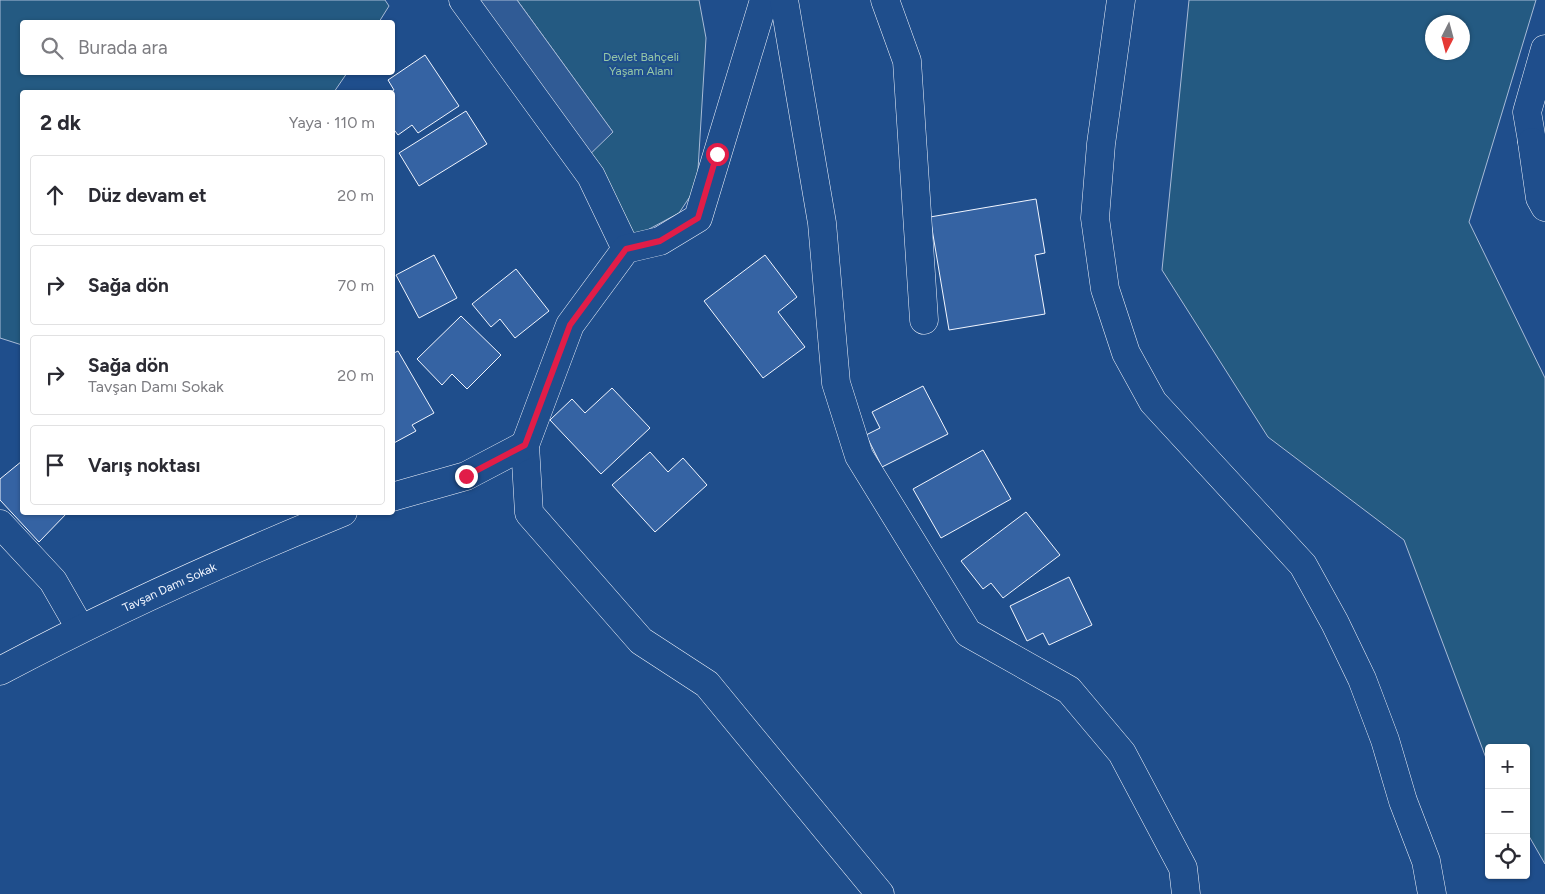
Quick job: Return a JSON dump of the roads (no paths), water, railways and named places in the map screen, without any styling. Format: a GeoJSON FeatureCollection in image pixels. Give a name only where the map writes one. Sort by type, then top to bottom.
{"type":"FeatureCollection","features":[{"type":"Feature","properties":{"kind":"street"},"geometry":{"type":"LineString","coordinates":[[463,0],[591,176],[626,249]]}},
{"type":"Feature","properties":{"kind":"street"},"geometry":{"type":"LineString","coordinates":[[764,0],[698,218],[660,241],[626,249],[570,325],[525,445],[529,513],[641,642],[707,684],[880,894]]}},
{"type":"Feature","properties":{"kind":"street"},"geometry":{"type":"LineString","coordinates":[[784,0],[822,223],[836,383],[859,456],[968,633],[1069,690],[1122,753],[1182,868],[1186,894]]}},
{"type":"Feature","properties":{"kind":"street"},"geometry":{"type":"LineString","coordinates":[[884,0],[907,61],[924,320]]}},
{"type":"Feature","properties":{"kind":"street"},"geometry":{"type":"LineString","coordinates":[[1121,0],[1101,144],[1096,218],[1104,289],[1126,353],[1153,402],[1302,565],[1335,623],[1362,679],[1378,723],[1426,861],[1432,894]]}},
{"type":"Feature","properties":{"kind":"street"},"geometry":{"type":"LineString","coordinates":[[1545,49],[1527,112],[1538,151],[1540,198],[1545,207]]}},
{"type":"Feature","properties":{"kind":"street"},"geometry":{"type":"LineString","coordinates":[[395,496],[466,476],[525,445]]}},
{"type":"Feature","properties":{"kind":"street","name":"Tavşan Damı Sokak"},"geometry":{"type":"LineString","coordinates":[[0,671],[80,628],[260,546],[337,515]]}},
{"type":"Feature","properties":{"kind":"street"},"geometry":{"type":"LineString","coordinates":[[0,524],[53,582],[80,628]]}},
{"type":"Feature","properties":{"kind":"park label","name":"Devlet Bahçeli Yaşam Alanı"},"geometry":{"type":"Point","coordinates":[641,64]}}]}
